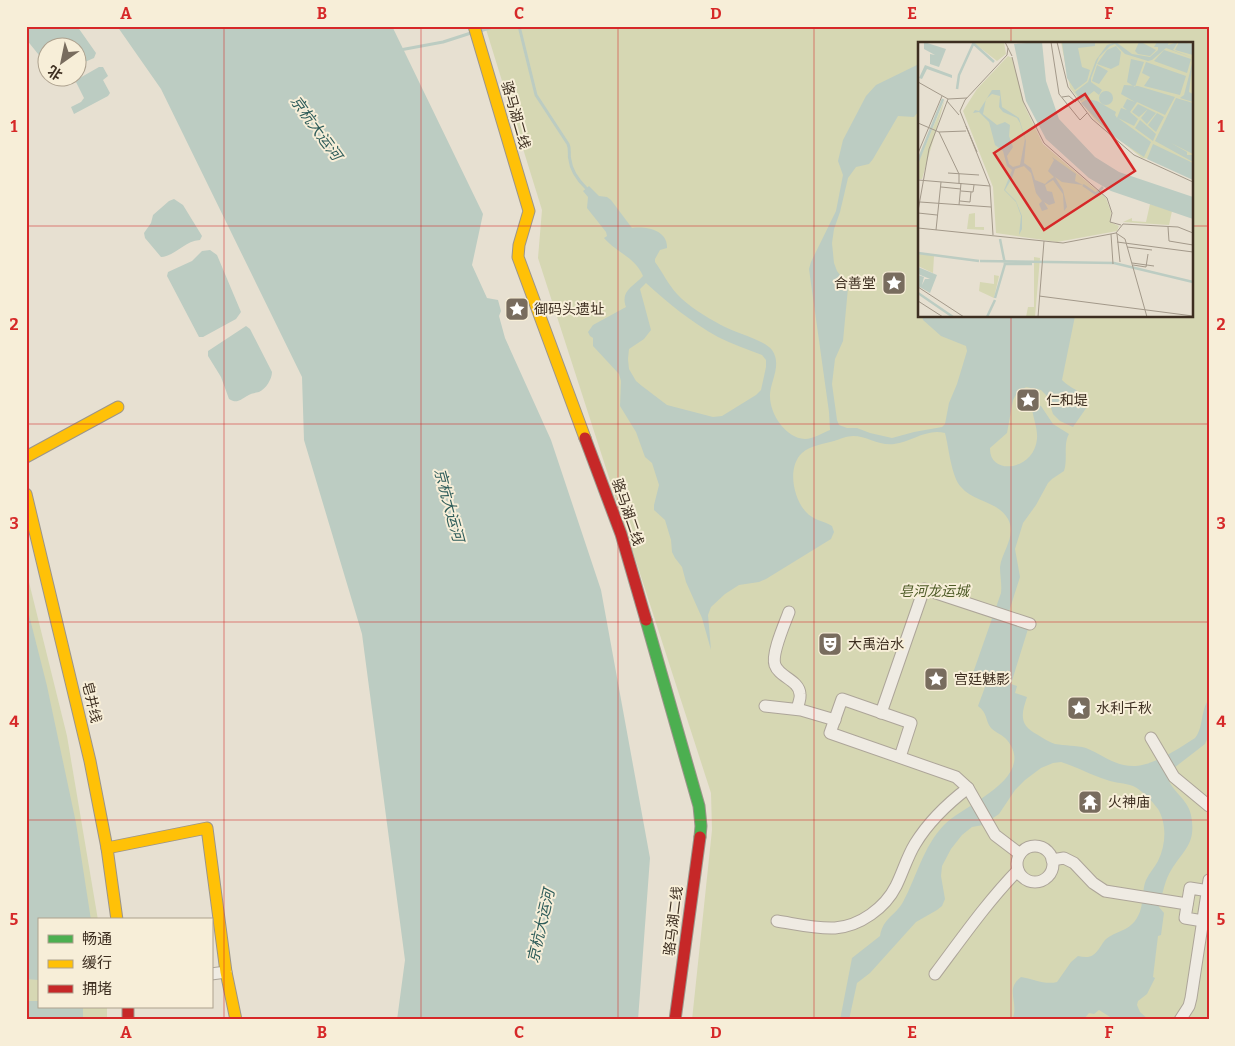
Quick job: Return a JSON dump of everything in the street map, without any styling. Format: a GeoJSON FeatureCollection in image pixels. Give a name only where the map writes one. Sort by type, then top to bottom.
{"type":"FeatureCollection","features":[{"type":"Feature","properties":{"kind":"street","name":"骆马湖二线"},"geometry":{"type":"LineString","coordinates":[[474,26],[529,211],[518,249],[518,257],[621,534],[700,806],[701,826],[675,1020]]}},
{"type":"Feature","properties":{"kind":"street"},"geometry":{"type":"LineString","coordinates":[[26,457],[118,407]]}},
{"type":"Feature","properties":{"kind":"street","name":"皂井线"},"geometry":{"type":"LineString","coordinates":[[26,494],[90,761],[117,918]]}},
{"type":"Feature","properties":{"kind":"street"},"geometry":{"type":"LineString","coordinates":[[881,713],[924,588],[1030,624]]}},
{"type":"Feature","properties":{"kind":"street"},"geometry":{"type":"LineString","coordinates":[[789,612],[774,661],[779,671],[799,688],[801,694],[797,709]]}},
{"type":"Feature","properties":{"kind":"street"},"geometry":{"type":"LineString","coordinates":[[900,756],[911,723],[842,699],[830,733],[956,777],[968,788],[994,835],[1020,854]]}},
{"type":"Feature","properties":{"kind":"street"},"geometry":{"type":"LineString","coordinates":[[765,706],[797,709],[835,720]]}},
{"type":"Feature","properties":{"kind":"street"},"geometry":{"type":"LineString","coordinates":[[1151,738],[1174,777],[1209,806]]}},
{"type":"Feature","properties":{"kind":"street"},"geometry":{"type":"LineString","coordinates":[[777,921],[836,928],[869,916],[888,898],[896,886],[914,844],[930,823],[943,808],[968,788]]}},
{"type":"Feature","properties":{"kind":"street"},"geometry":{"type":"LineString","coordinates":[[106,848],[207,828],[226,972],[236,1020]]}},
{"type":"Feature","properties":{"kind":"street"},"geometry":{"type":"LineString","coordinates":[[1030,847],[1041,848],[1050,855],[1052,860],[1051,872],[1043,880],[1031,882],[1021,876],[1018,870],[1017,864],[1020,854],[1030,847]]}},
{"type":"Feature","properties":{"kind":"street"},"geometry":{"type":"LineString","coordinates":[[1052,860],[1064,858],[1074,863],[1093,883],[1105,891],[1187,904]]}},
{"type":"Feature","properties":{"kind":"street"},"geometry":{"type":"LineString","coordinates":[[935,974],[1001,887],[1018,870]]}},
{"type":"Feature","properties":{"kind":"street"},"geometry":{"type":"LineString","coordinates":[[1180,1020],[1189,1006],[1206,922],[1208,887],[1190,888],[1185,918],[1206,922]]}},
{"type":"Feature","properties":{"kind":"street"},"geometry":{"type":"LineString","coordinates":[[212,974],[226,972]]}},
{"type":"Feature","properties":{"kind":"street"},"geometry":{"type":"LineString","coordinates":[[128,1012],[135,1020]]}},
{"type":"Feature","properties":{"kind":"green space","name":"皂河龙运城"},"geometry":{"type":"Polygon","coordinates":[[[485,26],[1209,26],[1209,1020],[692,1020],[712,830],[711,793],[538,258],[542,210],[485,26]]]}},
{"type":"Feature","properties":{"kind":"green space"},"geometry":{"type":"Polygon","coordinates":[[[26,570],[67,736],[98,918],[38,918],[38,1008],[107,1008],[107,1020],[26,1020],[26,570]]]}},
{"type":"Feature","properties":{"kind":"water"},"geometry":{"type":"Polygon","coordinates":[[[26,26],[77,26],[85,38],[38,38],[38,54],[26,39],[26,26]]]}},
{"type":"Feature","properties":{"kind":"water","name":"京杭大运河"},"geometry":{"type":"Polygon","coordinates":[[[117,26],[392,26],[483,214],[472,265],[487,298],[498,300],[501,311],[499,316],[505,338],[551,440],[601,590],[650,858],[638,1020],[397,1020],[405,960],[362,634],[304,440],[302,377],[161,89],[117,26]]]}},
{"type":"Feature","properties":{"kind":"water"},"geometry":{"type":"Polygon","coordinates":[[[88,42],[96,53],[94,58],[88,61],[88,42]]]}},
{"type":"Feature","properties":{"kind":"water"},"geometry":{"type":"Polygon","coordinates":[[[918,64],[918,112],[914,117],[898,116],[869,164],[856,167],[848,178],[834,229],[832,243],[834,263],[848,288],[843,341],[835,359],[832,384],[839,425],[892,438],[942,427],[945,424],[949,403],[967,351],[966,346],[941,336],[922,318],[1075,318],[1062,380],[1085,396],[1089,404],[1073,427],[1060,421],[1053,414],[1047,396],[1041,390],[1026,387],[1017,393],[1013,400],[1007,433],[990,448],[996,463],[1004,466],[1021,463],[1028,458],[1034,450],[1037,439],[1032,408],[1035,404],[1041,406],[1053,424],[1069,434],[1066,442],[1064,471],[1048,483],[1023,523],[1015,549],[1020,577],[1006,621],[1028,629],[1011,684],[1017,686],[1015,693],[1027,697],[1023,719],[1027,727],[1032,731],[1053,743],[1086,748],[1116,763],[1136,766],[1159,759],[1195,738],[1200,729],[1204,709],[1209,699],[1209,735],[1205,744],[1170,771],[1167,776],[1172,786],[1187,804],[1191,815],[1192,834],[1187,847],[1167,878],[1159,907],[1164,913],[1161,935],[1158,936],[1153,977],[1155,978],[1147,994],[1138,1001],[1137,1005],[1140,1012],[1149,1020],[1115,1020],[1099,1010],[1094,1014],[1089,1013],[1083,1020],[1012,1020],[1014,1014],[1014,987],[1021,977],[1044,982],[1057,982],[1071,962],[1078,956],[1088,957],[1093,955],[1105,940],[1127,928],[1135,921],[1141,907],[1146,880],[1158,861],[1163,848],[1164,828],[1161,815],[1156,806],[1143,793],[1133,786],[1107,780],[1061,762],[1041,768],[1015,790],[999,814],[983,825],[972,827],[962,835],[951,849],[942,866],[941,876],[945,899],[942,906],[916,922],[870,973],[857,983],[849,1020],[840,1020],[852,958],[880,936],[886,921],[903,902],[925,852],[944,825],[994,789],[1006,778],[1013,766],[1014,754],[1007,740],[991,728],[985,714],[978,706],[988,679],[973,673],[1001,593],[1000,567],[1011,531],[1008,519],[1004,513],[972,496],[961,487],[955,476],[945,433],[932,432],[894,444],[851,436],[813,446],[802,453],[794,466],[795,491],[801,506],[809,515],[832,526],[834,532],[831,539],[766,579],[739,585],[725,594],[711,607],[708,615],[711,650],[702,618],[686,582],[682,567],[672,552],[671,540],[665,520],[654,510],[659,485],[652,463],[645,457],[636,432],[620,406],[621,381],[619,374],[593,346],[593,338],[588,332],[593,325],[626,307],[626,293],[643,276],[631,260],[604,238],[607,236],[606,232],[587,208],[588,197],[583,191],[589,186],[599,196],[607,197],[611,200],[632,228],[649,229],[660,233],[664,237],[667,248],[660,250],[655,262],[681,298],[715,322],[763,343],[772,350],[775,355],[776,367],[770,401],[775,416],[785,429],[798,438],[805,439],[830,430],[809,269],[836,211],[843,175],[838,161],[843,140],[866,96],[876,85],[918,64]],[[646,283],[640,289],[651,330],[644,339],[629,349],[629,369],[636,381],[667,405],[713,417],[722,416],[756,395],[761,390],[766,367],[766,360],[762,355],[718,337],[680,312],[646,283]]]}},
{"type":"Feature","properties":{"kind":"water"},"geometry":{"type":"Polygon","coordinates":[[[99,67],[103,67],[108,76],[103,80],[110,93],[108,96],[74,114],[71,107],[81,102],[84,98],[79,88],[88,88],[88,73],[99,67]]]}},
{"type":"Feature","properties":{"kind":"water"},"geometry":{"type":"Polygon","coordinates":[[[174,199],[183,205],[202,236],[200,240],[189,243],[171,254],[161,257],[145,238],[144,233],[151,223],[153,215],[174,199]]]}},
{"type":"Feature","properties":{"kind":"water"},"geometry":{"type":"Polygon","coordinates":[[[210,250],[217,255],[241,312],[236,319],[203,337],[199,337],[167,276],[168,272],[192,261],[202,251],[210,250]]]}},
{"type":"Feature","properties":{"kind":"water"},"geometry":{"type":"Polygon","coordinates":[[[246,326],[250,329],[272,375],[262,391],[234,401],[229,399],[221,377],[208,356],[208,351],[246,326]]]}},
{"type":"Feature","properties":{"kind":"water"},"geometry":{"type":"Polygon","coordinates":[[[26,603],[47,686],[76,823],[91,918],[38,918],[38,980],[26,979],[26,603]]]}},
{"type":"Feature","properties":{"kind":"water"},"geometry":{"type":"Polygon","coordinates":[[[26,1001],[38,1001],[38,1008],[83,1008],[83,1020],[26,1020],[26,1001]]]}},
{"type":"Feature","properties":{"kind":"waterway"},"geometry":{"type":"LineString","coordinates":[[480,31],[496,26]]}},
{"type":"Feature","properties":{"kind":"waterway"},"geometry":{"type":"LineString","coordinates":[[519,26],[536,95],[568,144],[572,168],[586,188]]}},
{"type":"Feature","properties":{"kind":"waterway"},"geometry":{"type":"LineString","coordinates":[[400,50],[443,42],[471,33]]}},
{"type":"Feature","properties":{"kind":"traffic: fast"},"geometry":{"type":"LineString","coordinates":[[646,620],[699,806],[700,837]]}},
{"type":"Feature","properties":{"kind":"traffic: slow"},"geometry":{"type":"LineString","coordinates":[[474,26],[529,211],[519,245],[518,257],[585,438]]}},
{"type":"Feature","properties":{"kind":"traffic: slow"},"geometry":{"type":"LineString","coordinates":[[26,457],[118,407]]}},
{"type":"Feature","properties":{"kind":"traffic: slow"},"geometry":{"type":"LineString","coordinates":[[26,494],[90,761],[107,848],[117,918]]}},
{"type":"Feature","properties":{"kind":"traffic: slow"},"geometry":{"type":"LineString","coordinates":[[107,848],[207,828],[226,972],[236,1020]]}},
{"type":"Feature","properties":{"kind":"traffic: jam"},"geometry":{"type":"LineString","coordinates":[[585,438],[621,534],[646,620]]}},
{"type":"Feature","properties":{"kind":"traffic: jam"},"geometry":{"type":"LineString","coordinates":[[675,1020],[700,837]]}},
{"type":"Feature","properties":{"kind":"traffic: jam"},"geometry":{"type":"LineString","coordinates":[[128,1008],[128,1020]]}},
{"type":"Feature","properties":{"kind":"place","name":"合善堂"},"geometry":{"type":"Point","coordinates":[894,283]}},
{"type":"Feature","properties":{"kind":"place","name":"御码头遗址"},"geometry":{"type":"Point","coordinates":[517,309]}},
{"type":"Feature","properties":{"kind":"place","name":"仁和堤"},"geometry":{"type":"Point","coordinates":[1028,400]}},
{"type":"Feature","properties":{"kind":"place","name":"大禹治水"},"geometry":{"type":"Point","coordinates":[830,644]}},
{"type":"Feature","properties":{"kind":"place","name":"宫廷魅影"},"geometry":{"type":"Point","coordinates":[936,679]}},
{"type":"Feature","properties":{"kind":"place","name":"水利千秋"},"geometry":{"type":"Point","coordinates":[1079,708]}},
{"type":"Feature","properties":{"kind":"place","name":"火神庙"},"geometry":{"type":"Point","coordinates":[1090,802]}}]}
